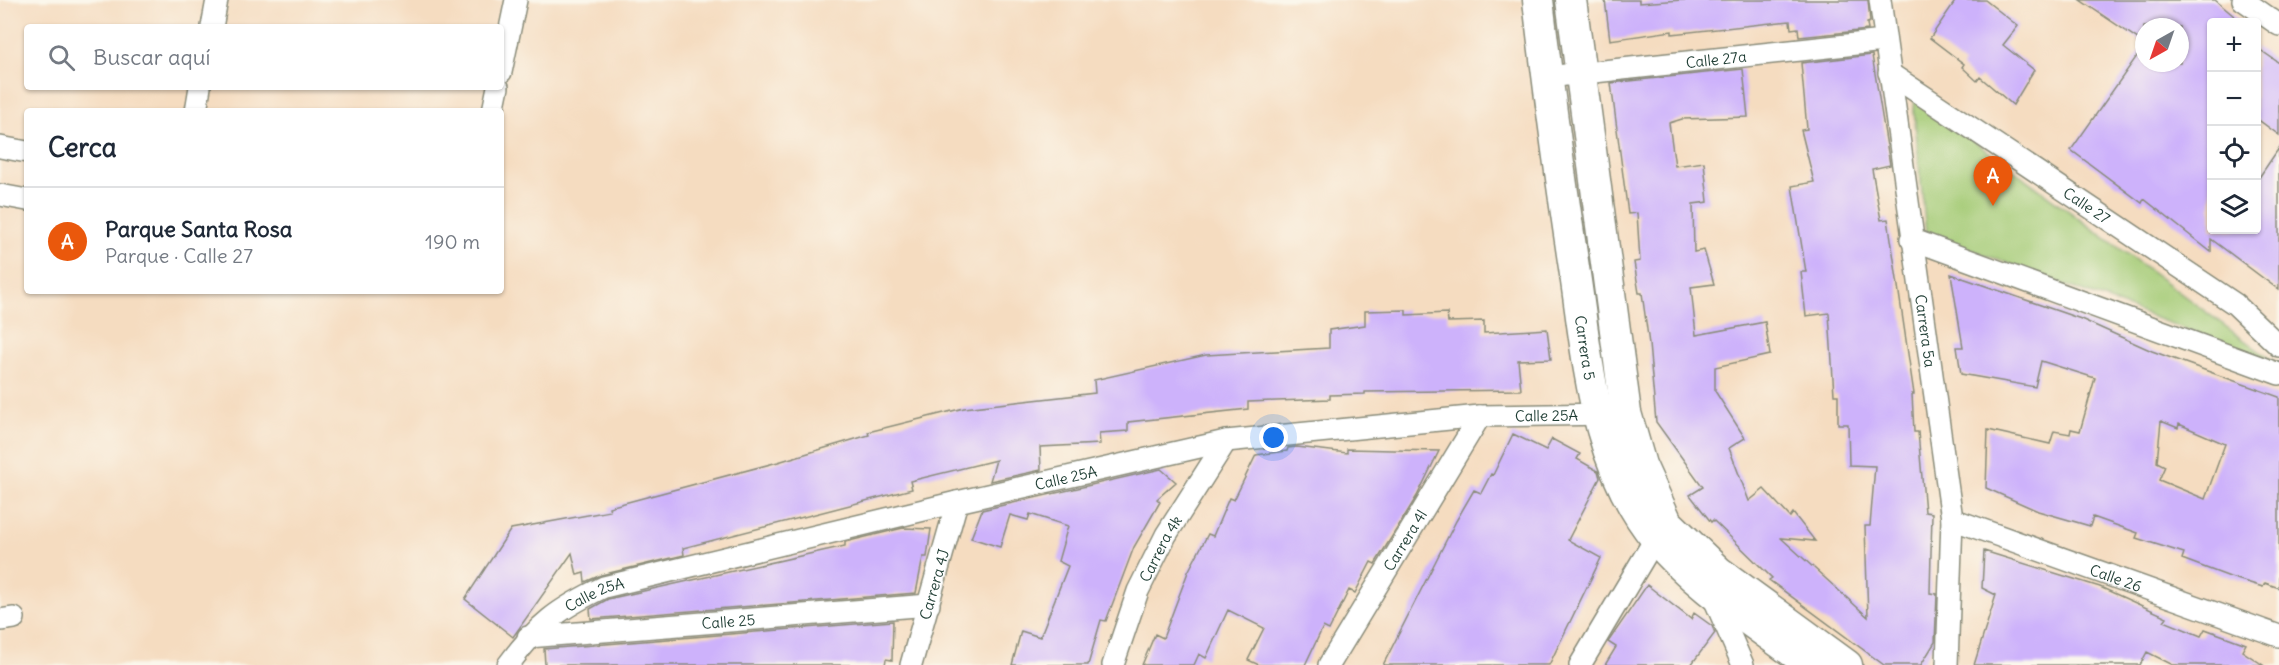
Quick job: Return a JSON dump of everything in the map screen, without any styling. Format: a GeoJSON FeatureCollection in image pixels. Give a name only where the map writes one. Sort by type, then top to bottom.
{"type":"FeatureCollection","features":[{"type":"Feature","properties":{"kind":"street"},"geometry":{"type":"LineString","coordinates":[[213,24],[217,0]]}},
{"type":"Feature","properties":{"kind":"street"},"geometry":{"type":"LineString","coordinates":[[504,58],[516,0]]}},
{"type":"Feature","properties":{"kind":"street","name":"Carrera 5"},"geometry":{"type":"LineString","coordinates":[[1538,0],[1596,415],[1617,476],[1661,529]]}},
{"type":"Feature","properties":{"kind":"street","name":"Carrera 5"},"geometry":{"type":"LineString","coordinates":[[1570,0],[1626,412],[1661,529]]}},
{"type":"Feature","properties":{"kind":"street","name":"Carrera 5a"},"geometry":{"type":"LineString","coordinates":[[1880,0],[1911,239],[1952,519],[1947,665]]}},
{"type":"Feature","properties":{"kind":"street"},"geometry":{"type":"LineString","coordinates":[[2243,0],[2279,24]]}},
{"type":"Feature","properties":{"kind":"street","name":"Calle 27a"},"geometry":{"type":"LineString","coordinates":[[1547,77],[1884,41]]}},
{"type":"Feature","properties":{"kind":"street","name":"Calle 27"},"geometry":{"type":"LineString","coordinates":[[1889,73],[2235,304],[2279,346]]}},
{"type":"Feature","properties":{"kind":"street"},"geometry":{"type":"LineString","coordinates":[[196,108],[200,90]]}},
{"type":"Feature","properties":{"kind":"street"},"geometry":{"type":"LineString","coordinates":[[494,108],[497,90]]}},
{"type":"Feature","properties":{"kind":"street"},"geometry":{"type":"LineString","coordinates":[[0,147],[24,151]]}},
{"type":"Feature","properties":{"kind":"street"},"geometry":{"type":"LineString","coordinates":[[0,195],[24,199]]}},
{"type":"Feature","properties":{"kind":"street"},"geometry":{"type":"LineString","coordinates":[[1911,239],[2279,374]]}},
{"type":"Feature","properties":{"kind":"street","name":"Calle 25A"},"geometry":{"type":"LineString","coordinates":[[508,665],[528,637],[545,620],[573,602],[604,587],[957,502],[1226,441],[1480,416],[1596,415],[1626,412]]}},
{"type":"Feature","properties":{"kind":"street","name":"Carrera 4l"},"geometry":{"type":"LineString","coordinates":[[1329,665],[1480,416]]}},
{"type":"Feature","properties":{"kind":"street","name":"Carrera 4k"},"geometry":{"type":"LineString","coordinates":[[1113,665],[1138,591],[1166,535],[1226,441]]}},
{"type":"Feature","properties":{"kind":"street","name":"Carrera 4J"},"geometry":{"type":"LineString","coordinates":[[911,665],[957,502]]}},
{"type":"Feature","properties":{"kind":"street","name":"Calle 26"},"geometry":{"type":"LineString","coordinates":[[1952,519],[2279,636]]}},
{"type":"Feature","properties":{"kind":"street"},"geometry":{"type":"LineString","coordinates":[[1661,529],[1679,565],[1710,592],[1810,665]]}},
{"type":"Feature","properties":{"kind":"street"},"geometry":{"type":"LineString","coordinates":[[1580,665],[1661,529]]}},
{"type":"Feature","properties":{"kind":"street"},"geometry":{"type":"LineString","coordinates":[[1661,529],[1847,665]]}},
{"type":"Feature","properties":{"kind":"street"},"geometry":{"type":"LineString","coordinates":[[1710,592],[1743,665]]}},
{"type":"Feature","properties":{"kind":"street","name":"Calle 25"},"geometry":{"type":"LineString","coordinates":[[528,637],[928,605]]}},
{"type":"Feature","properties":{"kind":"green space"},"geometry":{"type":"Polygon","coordinates":[[[1915,98],[2274,362],[1926,233],[1914,111],[1915,98]]]}},
{"type":"Feature","properties":{"kind":"building"},"geometry":{"type":"Polygon","coordinates":[[[1605,0],[1639,0],[1639,3],[1682,0],[1868,0],[1870,22],[1867,23],[1868,30],[1799,37],[1798,28],[1791,29],[1790,21],[1672,34],[1672,31],[1610,40],[1605,0]]]}},
{"type":"Feature","properties":{"kind":"building"},"geometry":{"type":"Polygon","coordinates":[[[1956,0],[1985,0],[2018,26],[2003,45],[2034,70],[2013,105],[1980,77],[1977,81],[1962,67],[1964,64],[1930,38],[1956,0]]]}},
{"type":"Feature","properties":{"kind":"building"},"geometry":{"type":"Polygon","coordinates":[[[2080,0],[2215,0],[2236,18],[2207,18],[2207,234],[2261,234],[2261,175],[2279,148],[2279,290],[2211,239],[2211,252],[2144,199],[2142,203],[2071,150],[2135,59],[2135,72],[2189,72],[2189,18],[2135,18],[2135,37],[2080,0]]]}},
{"type":"Feature","properties":{"kind":"building"},"geometry":{"type":"Polygon","coordinates":[[[2261,50],[2279,63],[2279,135],[2261,122],[2261,50]]]}},
{"type":"Feature","properties":{"kind":"building"},"geometry":{"type":"Polygon","coordinates":[[[1872,55],[1890,165],[1872,169],[1881,220],[1888,219],[1914,394],[1912,394],[1914,432],[1918,432],[1925,512],[1932,513],[1930,593],[1937,594],[1935,642],[1921,665],[1884,665],[1769,580],[1772,578],[1713,520],[1711,522],[1690,495],[1703,487],[1656,422],[1642,293],[1639,293],[1634,262],[1640,261],[1637,213],[1628,214],[1611,83],[1743,69],[1748,117],[1682,119],[1669,123],[1675,166],[1704,162],[1708,202],[1693,204],[1694,252],[1704,250],[1714,284],[1691,287],[1696,335],[1765,322],[1770,355],[1715,367],[1715,391],[1745,438],[1729,448],[1749,501],[1764,489],[1790,517],[1793,513],[1815,541],[1781,538],[1868,617],[1865,526],[1870,526],[1875,466],[1849,465],[1848,424],[1838,424],[1838,395],[1834,395],[1829,313],[1806,316],[1801,272],[1806,272],[1792,186],[1814,182],[1801,130],[1807,129],[1801,63],[1872,55]]]}},
{"type":"Feature","properties":{"kind":"building"},"geometry":{"type":"Polygon","coordinates":[[[1951,274],[2081,319],[2152,351],[2279,397],[2279,588],[2265,583],[2263,587],[2182,559],[2184,553],[2136,538],[2138,533],[2093,517],[2090,526],[2038,511],[1986,488],[1988,430],[2050,444],[2054,431],[2070,434],[2071,429],[2080,431],[2095,378],[2041,361],[2035,387],[1961,374],[1957,347],[1963,347],[1951,274]],[[2161,421],[2157,462],[2165,466],[2159,480],[2205,499],[2225,444],[2179,424],[2178,428],[2161,421]]]}},
{"type":"Feature","properties":{"kind":"building"},"geometry":{"type":"Polygon","coordinates":[[[1406,310],[1406,315],[1447,313],[1448,322],[1484,321],[1484,333],[1547,329],[1551,359],[1518,360],[1521,390],[1365,392],[1365,394],[1330,395],[1330,399],[1248,402],[1248,409],[1128,422],[1128,431],[1099,433],[1100,444],[1040,447],[1041,470],[990,481],[996,460],[910,481],[912,489],[683,548],[684,555],[601,575],[585,582],[584,573],[577,575],[572,553],[513,637],[465,599],[511,529],[610,511],[609,507],[778,462],[869,435],[868,432],[964,408],[1095,393],[1094,380],[1206,355],[1329,348],[1329,330],[1365,325],[1365,311],[1406,310]]]}},
{"type":"Feature","properties":{"kind":"building"},"geometry":{"type":"Polygon","coordinates":[[[1513,434],[1546,450],[1552,439],[1580,454],[1577,459],[1598,471],[1600,478],[1568,540],[1601,558],[1549,665],[1383,665],[1456,521],[1474,490],[1481,493],[1491,474],[1493,475],[1513,434]]]}},
{"type":"Feature","properties":{"kind":"building"},"geometry":{"type":"Polygon","coordinates":[[[1288,448],[1347,453],[1347,449],[1439,451],[1417,496],[1375,564],[1371,562],[1355,593],[1349,590],[1329,630],[1323,627],[1305,665],[1259,665],[1248,660],[1264,628],[1228,610],[1206,658],[1199,654],[1194,665],[1142,665],[1155,634],[1163,638],[1188,572],[1208,534],[1213,536],[1229,498],[1234,500],[1256,455],[1287,451],[1288,448]]]}},
{"type":"Feature","properties":{"kind":"building"},"geometry":{"type":"Polygon","coordinates":[[[1161,469],[1176,482],[1157,499],[1160,502],[1134,547],[1106,621],[1101,620],[1088,665],[1012,665],[1021,631],[1040,637],[1068,566],[1058,561],[1068,526],[1030,514],[1028,520],[1010,515],[1000,547],[971,538],[982,510],[1161,469]]]}},
{"type":"Feature","properties":{"kind":"building"},"geometry":{"type":"Polygon","coordinates":[[[903,528],[931,529],[927,557],[923,557],[916,593],[591,619],[590,609],[608,599],[845,546],[845,542],[903,528]]]}},
{"type":"Feature","properties":{"kind":"building"},"geometry":{"type":"Polygon","coordinates":[[[1984,551],[2100,587],[2167,617],[2164,621],[2201,636],[2205,629],[2246,644],[2242,651],[2263,665],[2173,665],[2147,652],[2140,665],[1974,665],[1996,595],[1982,588],[1984,551]]]}},
{"type":"Feature","properties":{"kind":"building"},"geometry":{"type":"Polygon","coordinates":[[[1647,585],[1691,619],[1694,613],[1712,626],[1715,633],[1691,665],[1605,665],[1616,647],[1608,642],[1647,585]]]}},
{"type":"Feature","properties":{"kind":"building"},"geometry":{"type":"Polygon","coordinates":[[[893,621],[892,660],[886,659],[885,665],[545,665],[544,649],[893,621]]]}},
{"type":"Feature","properties":{"kind":"place","name":"Parque Santa Rosa"},"geometry":{"type":"Point","coordinates":[1993,206]}}]}
